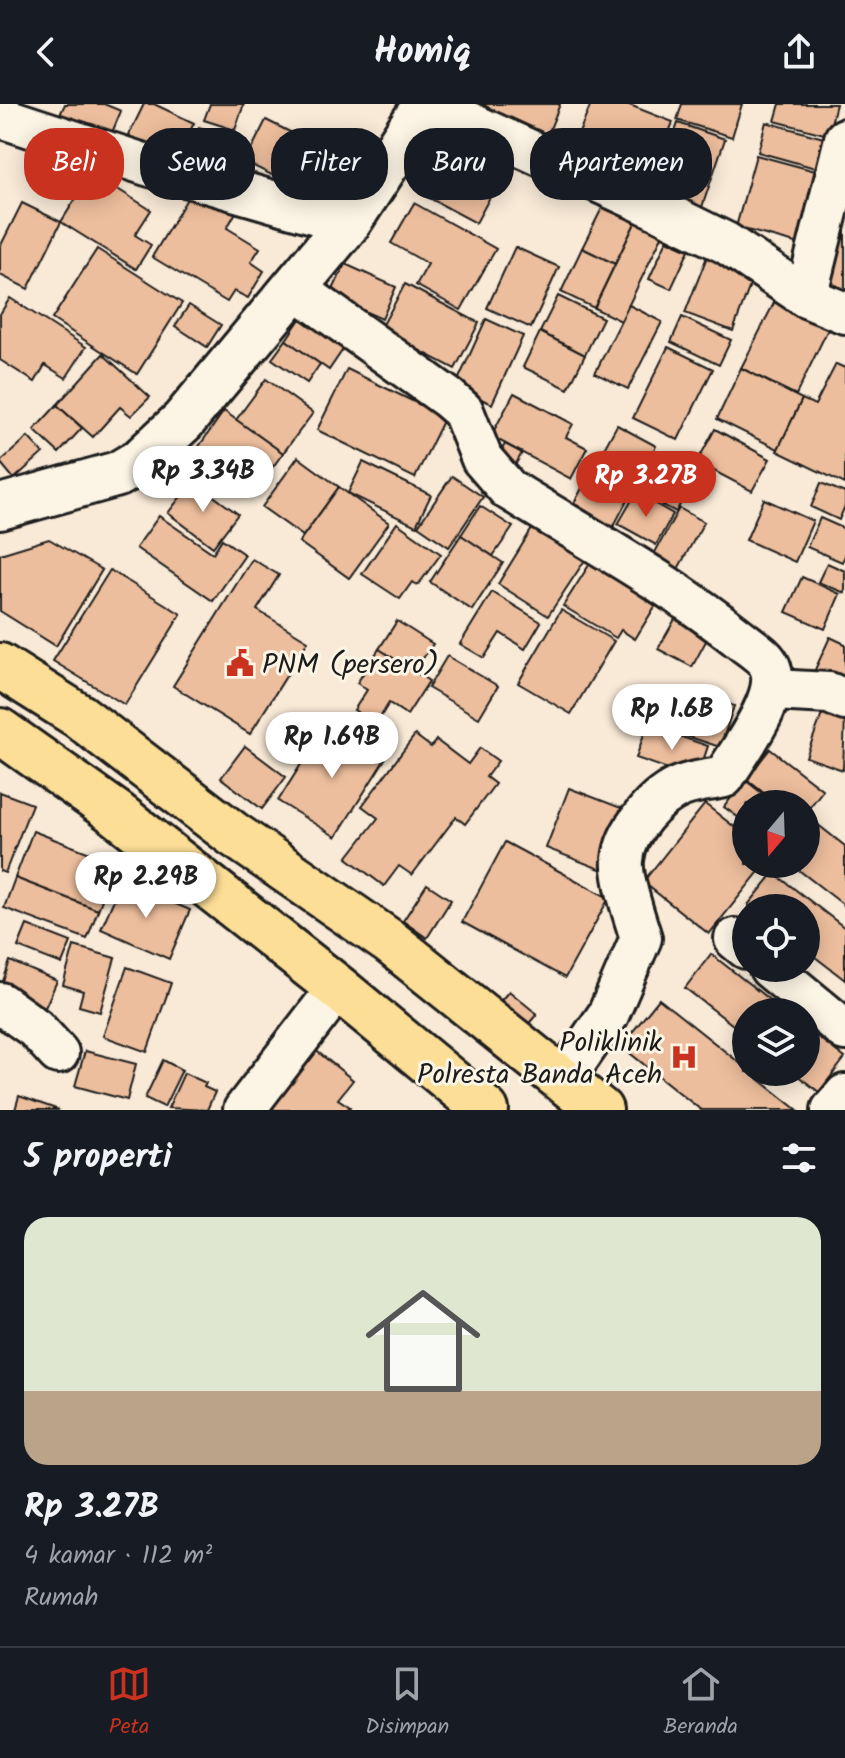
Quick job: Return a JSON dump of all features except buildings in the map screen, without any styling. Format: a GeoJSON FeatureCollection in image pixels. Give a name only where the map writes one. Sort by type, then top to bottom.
{"type":"FeatureCollection","features":[{"type":"Feature","properties":{"kind":"highway"},"geometry":{"type":"LineString","coordinates":[[0,666],[79,716],[233,834],[390,942],[600,1110]]}},
{"type":"Feature","properties":{"kind":"highway"},"geometry":{"type":"LineString","coordinates":[[0,731],[116,813],[338,988],[486,1110]]}},
{"type":"Feature","properties":{"kind":"street"},"geometry":{"type":"LineString","coordinates":[[0,507],[118,474],[140,461],[183,421],[348,223],[427,104],[726,243],[806,297],[845,313]]}},
{"type":"Feature","properties":{"kind":"street"},"geometry":{"type":"LineString","coordinates":[[0,117],[147,165],[348,223]]}},
{"type":"Feature","properties":{"kind":"street"},"geometry":{"type":"LineString","coordinates":[[806,297],[845,139]]}},
{"type":"Feature","properties":{"kind":"street"},"geometry":{"type":"LineString","coordinates":[[295,288],[463,411],[482,459],[508,489],[712,616],[762,656],[770,667],[773,690],[724,777],[682,786],[654,803],[634,829],[623,860],[641,938],[608,1015],[564,1079]]}},
{"type":"Feature","properties":{"kind":"street"},"geometry":{"type":"LineString","coordinates":[[773,690],[829,693],[845,700]]}},
{"type":"Feature","properties":{"kind":"street"},"geometry":{"type":"LineString","coordinates":[[787,982],[845,1030]]}},
{"type":"Feature","properties":{"kind":"street"},"geometry":{"type":"LineString","coordinates":[[244,1110],[338,988]]}},
{"type":"Feature","properties":{"kind":"street"},"geometry":{"type":"LineString","coordinates":[[0,1003],[35,1028],[58,1053]]}},
{"type":"Feature","properties":{"kind":"street"},"geometry":{"type":"LineString","coordinates":[[832,1110],[845,1095]]}},
{"type":"Feature","properties":{"kind":"place","name":"PNM (persero)"},"geometry":{"type":"Point","coordinates":[240,663]}},
{"type":"Feature","properties":{"kind":"place","name":"Poliklinik Polresta Banda Aceh"},"geometry":{"type":"Point","coordinates":[684,1057]}}]}
